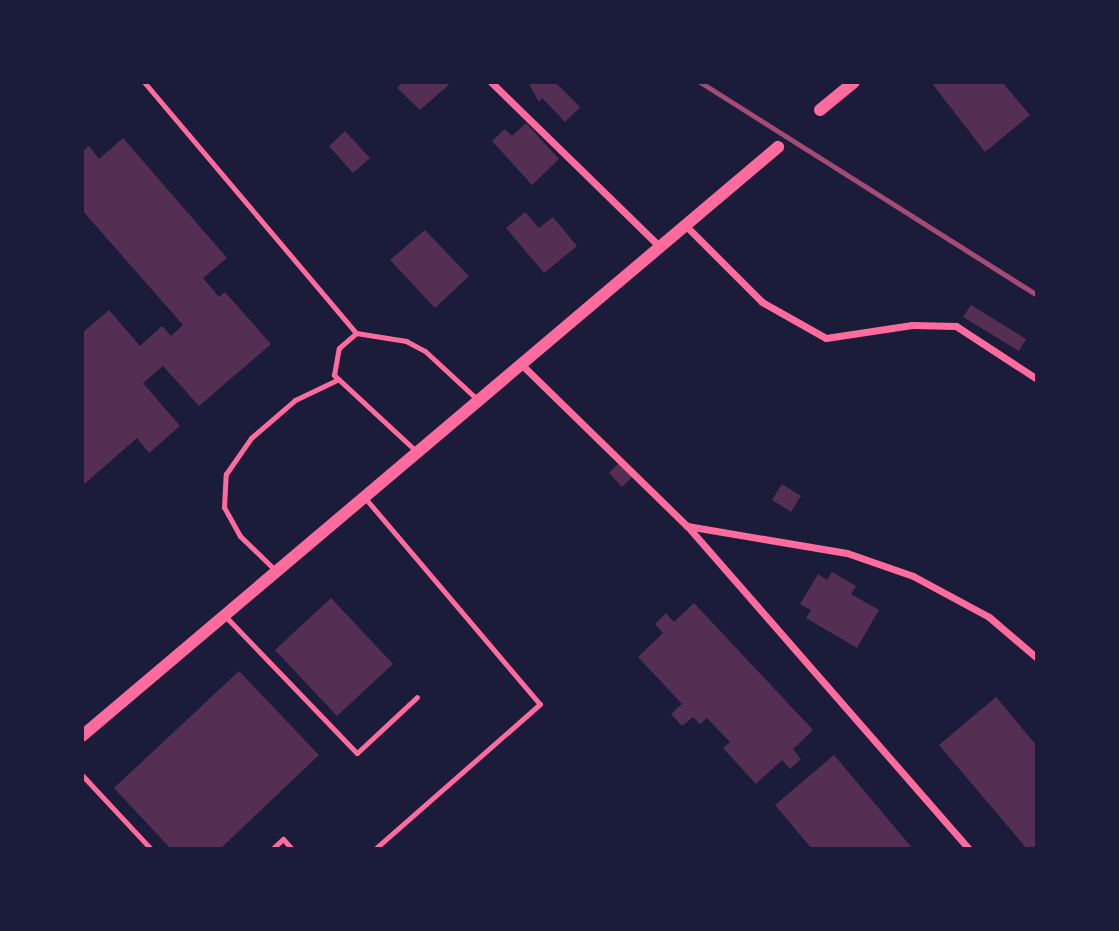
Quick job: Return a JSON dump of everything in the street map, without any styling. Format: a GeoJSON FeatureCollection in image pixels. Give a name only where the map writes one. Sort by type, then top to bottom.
{"type":"FeatureCollection","features":[{"type":"Feature","properties":{"kind":"street"},"geometry":{"type":"LineString","coordinates":[[491,82],[659,246]]}},
{"type":"Feature","properties":{"kind":"street"},"geometry":{"type":"LineString","coordinates":[[820,110],[854,82]]}},
{"type":"Feature","properties":{"kind":"street"},"geometry":{"type":"LineString","coordinates":[[82,736],[523,366],[778,146]]}},
{"type":"Feature","properties":{"kind":"street"},"geometry":{"type":"LineString","coordinates":[[685,224],[762,302],[826,338],[912,325],[956,326],[1037,379]]}},
{"type":"Feature","properties":{"kind":"street"},"geometry":{"type":"LineString","coordinates":[[523,366],[687,526],[970,849]]}},
{"type":"Feature","properties":{"kind":"street"},"geometry":{"type":"LineString","coordinates":[[687,526],[847,553],[913,576],[989,617],[1037,658]]}},
{"type":"Feature","properties":{"kind":"lane"},"geometry":{"type":"LineString","coordinates":[[144,82],[356,333],[406,341],[425,351],[480,402]]}},
{"type":"Feature","properties":{"kind":"lane"},"geometry":{"type":"LineString","coordinates":[[337,380],[339,348],[356,333]]}},
{"type":"Feature","properties":{"kind":"lane"},"geometry":{"type":"LineString","coordinates":[[337,380],[371,404],[418,454]]}},
{"type":"Feature","properties":{"kind":"lane"},"geometry":{"type":"LineString","coordinates":[[277,572],[240,536],[224,507],[226,474],[251,438],[286,408],[337,380]]}},
{"type":"Feature","properties":{"kind":"lane"},"geometry":{"type":"LineString","coordinates":[[365,498],[540,704],[375,849]]}},
{"type":"Feature","properties":{"kind":"lane"},"geometry":{"type":"LineString","coordinates":[[225,616],[357,753],[416,697]]}},
{"type":"Feature","properties":{"kind":"lane"},"geometry":{"type":"LineString","coordinates":[[82,775],[150,849]]}},
{"type":"Feature","properties":{"kind":"lane"},"geometry":{"type":"LineString","coordinates":[[272,849],[283,839],[292,849]]}},
{"type":"Feature","properties":{"kind":"building"},"geometry":{"type":"Polygon","coordinates":[[[403,82],[452,82],[420,110],[397,88],[403,82]]]}},
{"type":"Feature","properties":{"kind":"building"},"geometry":{"type":"Polygon","coordinates":[[[528,82],[555,82],[580,107],[565,122],[542,98],[539,102],[528,82]]]}},
{"type":"Feature","properties":{"kind":"building"},"geometry":{"type":"Polygon","coordinates":[[[931,82],[1002,82],[1030,115],[985,152],[931,82]]]}},
{"type":"Feature","properties":{"kind":"building"},"geometry":{"type":"Polygon","coordinates":[[[526,123],[559,159],[532,185],[492,141],[505,129],[512,136],[526,123]]]}},
{"type":"Feature","properties":{"kind":"building"},"geometry":{"type":"Polygon","coordinates":[[[345,131],[370,158],[353,173],[329,146],[345,131]]]}},
{"type":"Feature","properties":{"kind":"building"},"geometry":{"type":"Polygon","coordinates":[[[123,138],[227,258],[203,278],[219,297],[225,292],[271,344],[199,406],[163,366],[143,383],[180,426],[149,453],[137,438],[82,486],[82,333],[109,310],[140,346],[162,326],[171,336],[183,325],[82,210],[82,152],[89,146],[99,159],[123,138]]]}},
{"type":"Feature","properties":{"kind":"building"},"geometry":{"type":"Polygon","coordinates":[[[525,212],[539,228],[553,217],[577,246],[544,273],[506,228],[525,212]]]}},
{"type":"Feature","properties":{"kind":"building"},"geometry":{"type":"Polygon","coordinates":[[[425,230],[469,276],[435,308],[390,260],[425,230]]]}},
{"type":"Feature","properties":{"kind":"building"},"geometry":{"type":"Polygon","coordinates":[[[971,305],[1026,339],[1019,351],[963,317],[971,305]]]}},
{"type":"Feature","properties":{"kind":"building"},"geometry":{"type":"Polygon","coordinates":[[[619,463],[633,476],[622,487],[609,473],[619,463]]]}},
{"type":"Feature","properties":{"kind":"building"},"geometry":{"type":"Polygon","coordinates":[[[782,484],[801,496],[791,512],[772,500],[782,484]]]}},
{"type":"Feature","properties":{"kind":"building"},"geometry":{"type":"Polygon","coordinates":[[[832,572],[856,586],[851,594],[879,610],[857,648],[806,618],[811,610],[800,604],[818,574],[827,580],[832,572]]]}},
{"type":"Feature","properties":{"kind":"building"},"geometry":{"type":"Polygon","coordinates":[[[331,598],[393,664],[337,716],[275,650],[331,598]]]}},
{"type":"Feature","properties":{"kind":"building"},"geometry":{"type":"Polygon","coordinates":[[[694,603],[813,730],[793,749],[801,759],[790,769],[782,760],[756,784],[723,748],[730,742],[707,718],[700,724],[693,717],[682,726],[671,714],[682,704],[638,657],[663,633],[655,624],[666,613],[674,622],[694,603]]]}},
{"type":"Feature","properties":{"kind":"building"},"geometry":{"type":"Polygon","coordinates":[[[239,671],[319,755],[220,849],[171,849],[114,788],[239,671]]]}},
{"type":"Feature","properties":{"kind":"building"},"geometry":{"type":"Polygon","coordinates":[[[996,697],[1037,746],[1037,849],[1027,849],[939,745],[996,697]]]}},
{"type":"Feature","properties":{"kind":"building"},"geometry":{"type":"Polygon","coordinates":[[[834,755],[913,849],[812,849],[775,805],[834,755]]]}},
{"type":"Feature","properties":{"kind":"railway"},"geometry":{"type":"LineString","coordinates":[[700,82],[1037,295]]}}]}
